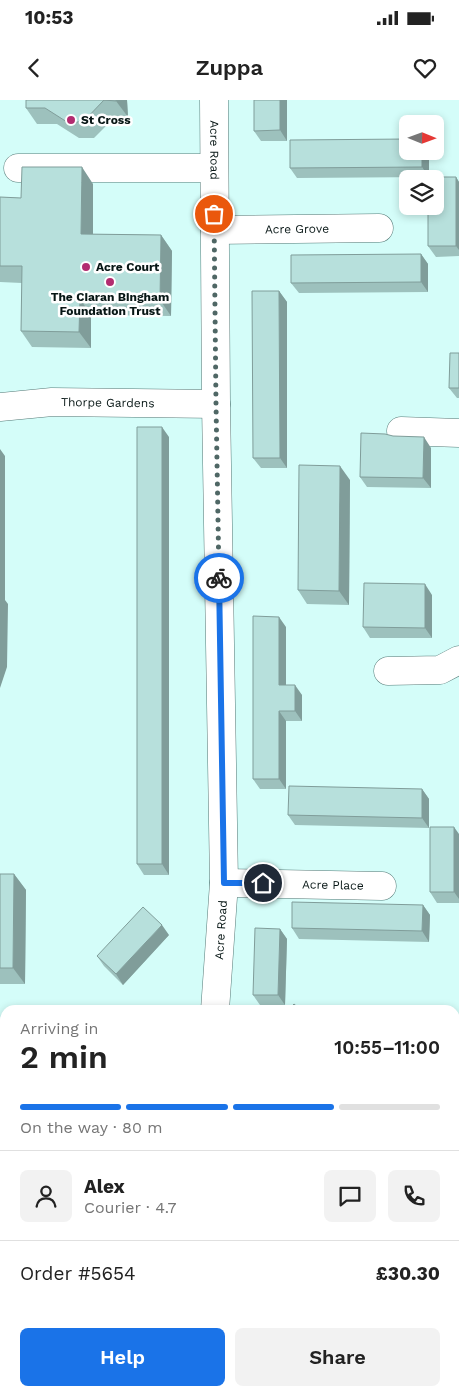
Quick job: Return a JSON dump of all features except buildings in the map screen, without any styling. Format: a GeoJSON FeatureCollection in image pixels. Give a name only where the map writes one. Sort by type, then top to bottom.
{"type":"FeatureCollection","features":[{"type":"Feature","properties":{"kind":"street","name":"Acre Road"},"geometry":{"type":"LineString","coordinates":[[214,100],[216,404],[224,883],[215,1005]]}},
{"type":"Feature","properties":{"kind":"street"},"geometry":{"type":"LineString","coordinates":[[18,168],[214,168]]}},
{"type":"Feature","properties":{"kind":"street","name":"Acre Grove"},"geometry":{"type":"LineString","coordinates":[[215,230],[379,228]]}},
{"type":"Feature","properties":{"kind":"street","name":"Thorpe Gardens"},"geometry":{"type":"LineString","coordinates":[[0,407],[52,402],[216,404]]}},
{"type":"Feature","properties":{"kind":"street"},"geometry":{"type":"LineString","coordinates":[[400,431],[459,433]]}},
{"type":"Feature","properties":{"kind":"street"},"geometry":{"type":"LineString","coordinates":[[388,671],[440,670],[459,660]]}},
{"type":"Feature","properties":{"kind":"street","name":"Acre Place"},"geometry":{"type":"LineString","coordinates":[[224,883],[382,886]]}},
{"type":"Feature","properties":{"kind":"way so far"},"geometry":{"type":"LineString","coordinates":[[214,214],[219,578]]}},
{"type":"Feature","properties":{"kind":"place","name":"St Cross"},"geometry":{"type":"Point","coordinates":[71,120]}},
{"type":"Feature","properties":{"kind":"place","name":"Acre Court"},"geometry":{"type":"Point","coordinates":[86,267]}},
{"type":"Feature","properties":{"kind":"place","name":"The Ciaran Bingham Foundation Trust"},"geometry":{"type":"Point","coordinates":[110,282]}},
{"type":"Feature","properties":{"kind":"route"},"geometry":{"type":"LineString","coordinates":[[219,578],[224,883],[263,883]]}}]}
